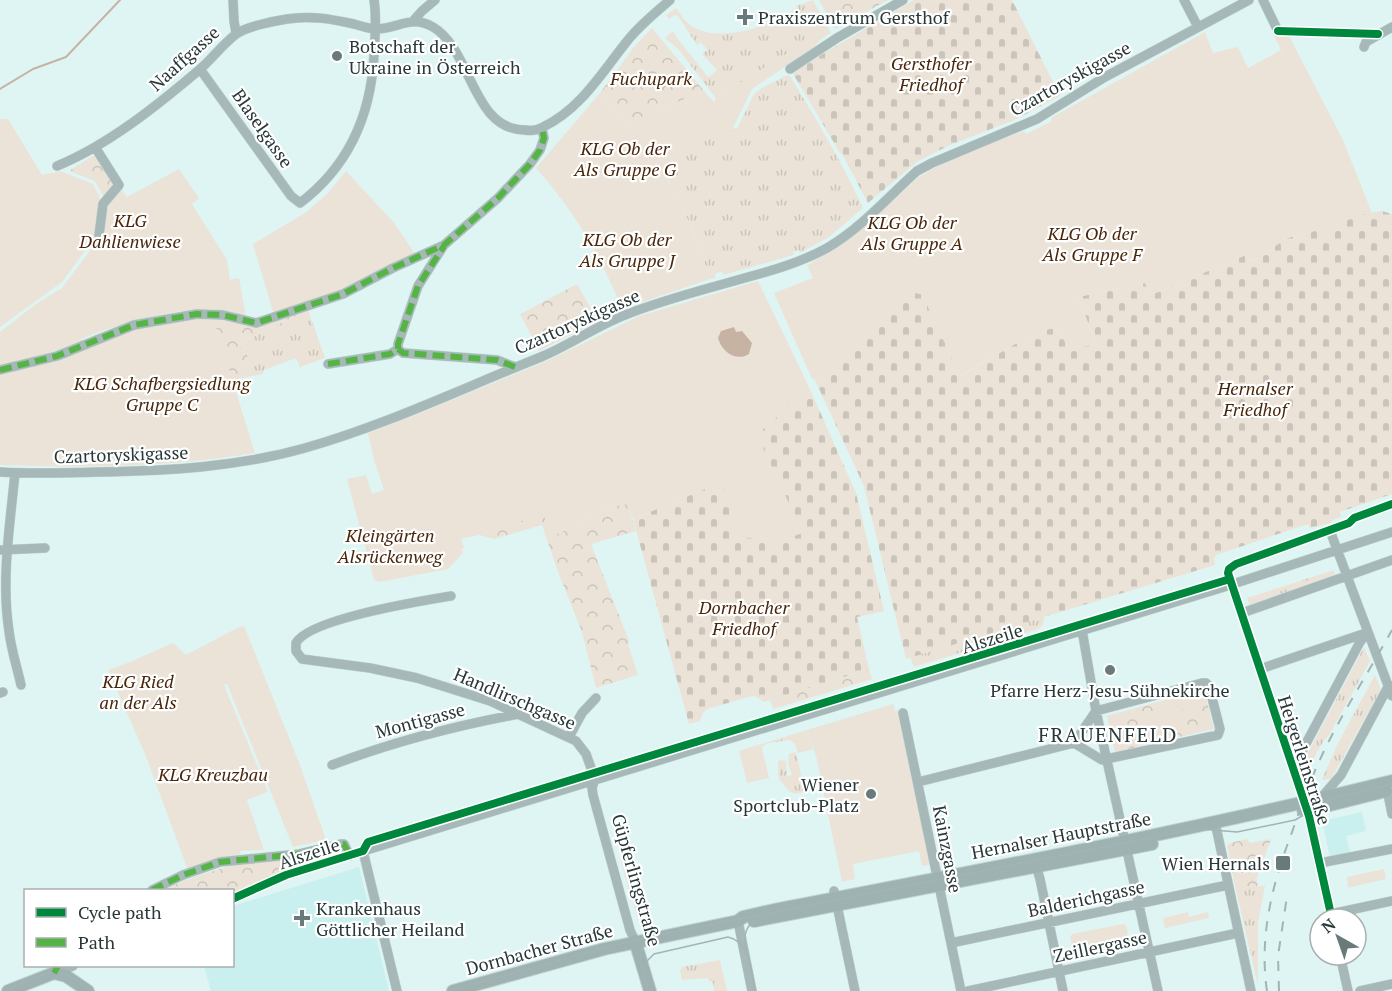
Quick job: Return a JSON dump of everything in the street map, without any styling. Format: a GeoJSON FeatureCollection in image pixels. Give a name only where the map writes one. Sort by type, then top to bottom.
{"type":"FeatureCollection","features":[{"type":"Feature","properties":{"kind":"main road","name":"Hernalser Hauptstraße"},"geometry":{"type":"LineString","coordinates":[[635,941],[739,926],[743,917],[937,878],[1036,867],[1305,806],[1322,798],[1389,788]]}},
{"type":"Feature","properties":{"kind":"main road","name":"Hernalser Hauptstraße"},"geometry":{"type":"LineString","coordinates":[[1305,806],[1322,807],[1389,788]]}},
{"type":"Feature","properties":{"kind":"main road","name":"Dornbacher Straße"},"geometry":{"type":"LineString","coordinates":[[453,991],[635,941]]}},
{"type":"Feature","properties":{"kind":"main road","name":"Güpferlingstraße"},"geometry":{"type":"LineString","coordinates":[[635,941],[650,991]]}},
{"type":"Feature","properties":{"kind":"main road"},"geometry":{"type":"LineString","coordinates":[[8,991],[56,969],[88,991]]}},
{"type":"Feature","properties":{"kind":"street"},"geometry":{"type":"LineString","coordinates":[[233,0],[236,33]]}},
{"type":"Feature","properties":{"kind":"street"},"geometry":{"type":"LineString","coordinates":[[374,0],[376,29]]}},
{"type":"Feature","properties":{"kind":"street"},"geometry":{"type":"LineString","coordinates":[[435,0],[414,21],[442,33],[487,109],[499,123],[512,130],[542,128],[577,104],[642,25],[670,0]]}},
{"type":"Feature","properties":{"kind":"street"},"geometry":{"type":"LineString","coordinates":[[790,69],[837,38],[903,0]]}},
{"type":"Feature","properties":{"kind":"street"},"geometry":{"type":"LineString","coordinates":[[1184,0],[1198,27]]}},
{"type":"Feature","properties":{"kind":"street","name":"Czartoryskigasse"},"geometry":{"type":"LineString","coordinates":[[0,472],[142,471],[207,466],[264,458],[351,433],[559,349],[622,316],[808,258],[838,242],[917,171],[932,162],[1037,119],[1105,77],[1249,0]]}},
{"type":"Feature","properties":{"kind":"street"},"geometry":{"type":"LineString","coordinates":[[1263,0],[1278,31]]}},
{"type":"Feature","properties":{"kind":"street","name":"Naaffgasse"},"geometry":{"type":"LineString","coordinates":[[57,166],[95,147],[155,106],[200,69],[236,33],[276,21],[301,17],[325,18],[376,29],[414,21]]}},
{"type":"Feature","properties":{"kind":"street"},"geometry":{"type":"LineString","coordinates":[[1364,48],[1366,42],[1392,27]]}},
{"type":"Feature","properties":{"kind":"street","name":"Blaselgasse"},"geometry":{"type":"LineString","coordinates":[[200,69],[291,195],[300,203],[312,194],[334,169],[356,134],[370,96],[376,29]]}},
{"type":"Feature","properties":{"kind":"street"},"geometry":{"type":"LineString","coordinates":[[398,349],[418,286],[444,245],[498,198],[530,164],[540,150],[544,138],[542,128]]}},
{"type":"Feature","properties":{"kind":"street"},"geometry":{"type":"LineString","coordinates":[[95,147],[119,185],[103,204],[99,235]]}},
{"type":"Feature","properties":{"kind":"street"},"geometry":{"type":"LineString","coordinates":[[0,370],[39,362],[134,325],[168,318],[200,314],[223,315],[256,323],[264,321],[343,294],[444,245]]}},
{"type":"Feature","properties":{"kind":"street"},"geometry":{"type":"LineString","coordinates":[[398,349],[404,353],[496,360],[514,367]]}},
{"type":"Feature","properties":{"kind":"street"},"geometry":{"type":"LineString","coordinates":[[328,364],[390,354],[398,349]]}},
{"type":"Feature","properties":{"kind":"street"},"geometry":{"type":"LineString","coordinates":[[15,473],[4,550],[7,581],[4,630],[21,685]]}},
{"type":"Feature","properties":{"kind":"street"},"geometry":{"type":"LineString","coordinates":[[1232,584],[1229,569],[1236,564],[1349,523],[1354,518],[1392,504]]}},
{"type":"Feature","properties":{"kind":"street"},"geometry":{"type":"LineString","coordinates":[[1322,798],[1341,775],[1391,691],[1337,551],[1332,529]]}},
{"type":"Feature","properties":{"kind":"street","name":"Alszeile"},"geometry":{"type":"LineString","coordinates":[[234,898],[286,875],[1232,584],[1392,532]]}},
{"type":"Feature","properties":{"kind":"street"},"geometry":{"type":"LineString","coordinates":[[4,550],[45,548]]}},
{"type":"Feature","properties":{"kind":"street"},"geometry":{"type":"LineString","coordinates":[[1242,613],[1392,560]]}},
{"type":"Feature","properties":{"kind":"street","name":"Heigerleinstraße"},"geometry":{"type":"LineString","coordinates":[[1232,584],[1305,806],[1330,907]]}},
{"type":"Feature","properties":{"kind":"street","name":"Handlirschgasse"},"geometry":{"type":"LineString","coordinates":[[451,596],[378,610],[326,626],[299,638],[296,651],[302,659],[370,668],[452,688],[519,714],[569,737],[581,746],[595,779]]}},
{"type":"Feature","properties":{"kind":"street"},"geometry":{"type":"LineString","coordinates":[[1082,630],[1096,711],[1158,991]]}},
{"type":"Feature","properties":{"kind":"street"},"geometry":{"type":"LineString","coordinates":[[1260,669],[1368,632]]}},
{"type":"Feature","properties":{"kind":"street"},"geometry":{"type":"LineString","coordinates":[[1293,768],[1360,642],[1368,632]]}},
{"type":"Feature","properties":{"kind":"street"},"geometry":{"type":"LineString","coordinates":[[918,782],[1074,743],[1096,711],[1206,683],[1209,686],[1220,729],[1216,736],[1108,760],[1099,759],[1074,743]]}},
{"type":"Feature","properties":{"kind":"street"},"geometry":{"type":"LineString","coordinates":[[569,737],[582,713],[596,698]]}},
{"type":"Feature","properties":{"kind":"street","name":"Kainzgasse"},"geometry":{"type":"LineString","coordinates":[[903,713],[961,991]]}},
{"type":"Feature","properties":{"kind":"street","name":"Montigasse"},"geometry":{"type":"LineString","coordinates":[[332,765],[432,732],[519,714]]}},
{"type":"Feature","properties":{"kind":"street","name":"Güpferlingstraße"},"geometry":{"type":"LineString","coordinates":[[595,779],[592,788],[593,795],[635,941]]}},
{"type":"Feature","properties":{"kind":"street"},"geometry":{"type":"LineString","coordinates":[[1389,788],[1392,814]]}},
{"type":"Feature","properties":{"kind":"street"},"geometry":{"type":"LineString","coordinates":[[1215,825],[1251,991]]}},
{"type":"Feature","properties":{"kind":"street","name":"Alszeile"},"geometry":{"type":"LineString","coordinates":[[156,889],[183,875],[220,862],[299,854],[344,844],[350,855]]}},
{"type":"Feature","properties":{"kind":"street"},"geometry":{"type":"LineString","coordinates":[[1320,863],[1392,849]]}},
{"type":"Feature","properties":{"kind":"street"},"geometry":{"type":"LineString","coordinates":[[363,851],[397,991]]}},
{"type":"Feature","properties":{"kind":"street"},"geometry":{"type":"LineString","coordinates":[[1036,867],[1063,991]]}},
{"type":"Feature","properties":{"kind":"street","name":"Balderichgasse"},"geometry":{"type":"LineString","coordinates":[[951,943],[1228,885]]}},
{"type":"Feature","properties":{"kind":"street"},"geometry":{"type":"LineString","coordinates":[[836,898],[855,991]]}},
{"type":"Feature","properties":{"kind":"street"},"geometry":{"type":"LineString","coordinates":[[1368,907],[1392,901]]}},
{"type":"Feature","properties":{"kind":"street"},"geometry":{"type":"LineString","coordinates":[[739,926],[752,991]]}},
{"type":"Feature","properties":{"kind":"street","name":"Zeillergasse"},"geometry":{"type":"LineString","coordinates":[[968,991],[1238,933]]}},
{"type":"Feature","properties":{"kind":"street"},"geometry":{"type":"LineString","coordinates":[[1343,967],[1348,991]]}},
{"type":"Feature","properties":{"kind":"street"},"geometry":{"type":"LineString","coordinates":[[1360,991],[1392,984]]}},
{"type":"Feature","properties":{"kind":"shaded area"},"geometry":{"type":"Polygon","coordinates":[[[734,327],[736,332],[742,331],[752,343],[749,354],[735,356],[726,351],[720,343],[718,338],[721,331],[734,327]]]}},
{"type":"Feature","properties":{"kind":"shaded area"},"geometry":{"type":"Polygon","coordinates":[[[1362,812],[1366,831],[1346,836],[1350,852],[1330,857],[1322,821],[1362,812]]]}},
{"type":"Feature","properties":{"kind":"shaded area","name":"Krankenhaus Göttlicher Heiland"},"geometry":{"type":"Polygon","coordinates":[[[359,867],[389,991],[211,991],[204,967],[234,967],[234,906],[359,867]]]}},
{"type":"Feature","properties":{"kind":"green space"},"geometry":{"type":"Polygon","coordinates":[[[813,0],[831,33],[813,48],[808,41],[716,98],[678,49],[665,38],[673,31],[708,77],[717,70],[702,54],[707,50],[701,42],[697,45],[678,16],[675,15],[669,19],[666,15],[676,8],[686,21],[697,29],[718,34],[731,33],[755,28],[774,20],[784,21],[791,11],[797,8],[796,6],[813,0]]]}},
{"type":"Feature","properties":{"kind":"green space"},"geometry":{"type":"Polygon","coordinates":[[[819,0],[888,0],[835,29],[819,0]]]}},
{"type":"Feature","properties":{"kind":"green space","name":"Gersthofer Friedhof"},"geometry":{"type":"Polygon","coordinates":[[[914,0],[1012,0],[1060,96],[1014,120],[948,146],[918,161],[868,203],[842,154],[792,72],[914,0]]]}},
{"type":"Feature","properties":{"kind":"green space","name":"Fuchupark"},"geometry":{"type":"Polygon","coordinates":[[[652,28],[704,91],[625,124],[600,93],[634,47],[652,28]]]}},
{"type":"Feature","properties":{"kind":"green space"},"geometry":{"type":"Polygon","coordinates":[[[1205,32],[1213,53],[1238,47],[1248,68],[1281,50],[1274,35],[1288,34],[1343,140],[1372,213],[1358,215],[1337,225],[1284,239],[1262,257],[1249,262],[1246,255],[1151,295],[1145,283],[1078,297],[1096,344],[1069,350],[1055,329],[1049,329],[1013,345],[960,376],[922,294],[909,292],[815,380],[812,379],[774,293],[813,278],[807,265],[840,246],[919,177],[970,151],[1024,131],[1026,134],[1052,121],[1051,118],[1205,32]]]}},
{"type":"Feature","properties":{"kind":"green space"},"geometry":{"type":"Polygon","coordinates":[[[808,40],[813,48],[752,89],[732,130],[656,162],[688,219],[710,279],[622,309],[605,270],[575,218],[536,168],[600,93],[625,124],[704,91],[714,102],[716,98],[808,40]]]}},
{"type":"Feature","properties":{"kind":"green space"},"geometry":{"type":"Polygon","coordinates":[[[787,75],[790,76],[828,141],[863,208],[829,237],[800,253],[799,250],[793,252],[794,255],[723,275],[722,271],[715,274],[716,278],[710,279],[688,219],[656,162],[734,128],[737,129],[754,94],[787,75]]]}},
{"type":"Feature","properties":{"kind":"green space"},"geometry":{"type":"Polygon","coordinates":[[[0,119],[8,119],[42,175],[60,171],[93,184],[101,200],[96,236],[62,282],[0,327],[0,119]]]}},
{"type":"Feature","properties":{"kind":"green space"},"geometry":{"type":"Polygon","coordinates":[[[97,153],[116,183],[104,198],[95,181],[69,171],[97,153]]]}},
{"type":"Feature","properties":{"kind":"green space","name":"KLG Dahlienwiese"},"geometry":{"type":"Polygon","coordinates":[[[179,169],[199,198],[192,204],[227,260],[230,280],[239,278],[246,317],[225,311],[202,309],[167,313],[112,328],[44,355],[0,366],[0,332],[36,304],[62,288],[103,233],[104,205],[120,187],[127,197],[179,169]]]}},
{"type":"Feature","properties":{"kind":"green space"},"geometry":{"type":"Polygon","coordinates":[[[346,171],[395,224],[415,254],[351,287],[274,315],[253,244],[305,213],[327,194],[346,171]]]}},
{"type":"Feature","properties":{"kind":"green space","name":"Hernalser Friedhof"},"geometry":{"type":"Polygon","coordinates":[[[1382,211],[1392,214],[1392,494],[1340,512],[1341,517],[1332,520],[1331,523],[1310,528],[1308,524],[1216,555],[1215,565],[906,659],[864,486],[815,380],[903,297],[909,292],[922,294],[961,376],[1013,345],[1049,329],[1055,329],[1069,350],[1096,343],[1078,297],[1145,283],[1151,295],[1246,255],[1250,262],[1262,257],[1284,239],[1337,225],[1358,215],[1382,211]]]}},
{"type":"Feature","properties":{"kind":"green space","name":"Kleingärten Alsrückenweg"},"geometry":{"type":"Polygon","coordinates":[[[758,281],[809,387],[757,435],[803,533],[775,542],[738,536],[721,482],[633,519],[626,504],[600,510],[583,522],[553,536],[543,514],[461,539],[463,553],[448,569],[380,582],[374,580],[347,479],[366,475],[372,494],[384,490],[368,433],[549,360],[639,316],[758,281]]]}},
{"type":"Feature","properties":{"kind":"green space"},"geometry":{"type":"Polygon","coordinates":[[[577,284],[598,321],[539,351],[520,314],[577,284]]]}},
{"type":"Feature","properties":{"kind":"green space"},"geometry":{"type":"Polygon","coordinates":[[[308,310],[325,358],[300,367],[296,358],[264,370],[263,374],[242,378],[239,369],[250,364],[243,342],[308,310]]]}},
{"type":"Feature","properties":{"kind":"green space"},"geometry":{"type":"Polygon","coordinates":[[[308,310],[243,342],[250,364],[239,369],[242,378],[232,380],[213,318],[255,327],[308,310]]]}},
{"type":"Feature","properties":{"kind":"green space","name":"KLG Schafbergsiedlung Gruppe C"},"geometry":{"type":"Polygon","coordinates":[[[193,318],[213,318],[255,453],[160,464],[0,465],[0,375],[53,361],[136,328],[193,318]]]}},
{"type":"Feature","properties":{"kind":"green space","name":"Dornbacher Friedhof"},"geometry":{"type":"Polygon","coordinates":[[[809,387],[856,493],[884,611],[857,617],[869,669],[764,702],[752,696],[707,709],[700,721],[689,724],[633,519],[721,482],[761,447],[756,435],[809,387]]]}},
{"type":"Feature","properties":{"kind":"green space"},"geometry":{"type":"Polygon","coordinates":[[[627,504],[636,531],[591,544],[629,641],[638,675],[596,688],[582,632],[542,525],[494,539],[479,535],[543,513],[553,536],[583,522],[600,510],[627,504]]]}},
{"type":"Feature","properties":{"kind":"green space"},"geometry":{"type":"Polygon","coordinates":[[[1334,570],[1335,575],[1250,605],[1247,598],[1334,570]]]}},
{"type":"Feature","properties":{"kind":"green space"},"geometry":{"type":"Polygon","coordinates":[[[1219,578],[1220,581],[1088,621],[1087,618],[1219,578]]]}},
{"type":"Feature","properties":{"kind":"green space"},"geometry":{"type":"Polygon","coordinates":[[[1044,617],[1043,625],[1038,629],[914,667],[910,657],[1044,617]]]}},
{"type":"Feature","properties":{"kind":"green space"},"geometry":{"type":"Polygon","coordinates":[[[244,626],[300,765],[326,840],[293,847],[227,684],[224,685],[268,792],[247,800],[264,850],[240,851],[241,856],[188,870],[145,754],[108,670],[173,643],[186,655],[244,626]]]}},
{"type":"Feature","properties":{"kind":"green space"},"geometry":{"type":"Polygon","coordinates":[[[1364,647],[1370,661],[1329,735],[1318,750],[1305,777],[1301,766],[1364,647]]]}},
{"type":"Feature","properties":{"kind":"green space"},"geometry":{"type":"Polygon","coordinates":[[[869,669],[872,679],[773,709],[770,700],[869,669]]]}},
{"type":"Feature","properties":{"kind":"green space"},"geometry":{"type":"Polygon","coordinates":[[[1375,675],[1381,690],[1331,779],[1322,780],[1337,745],[1375,675]]]}},
{"type":"Feature","properties":{"kind":"green space"},"geometry":{"type":"Polygon","coordinates":[[[1204,689],[1214,729],[1115,752],[1107,716],[1204,689]]]}},
{"type":"Feature","properties":{"kind":"green space","name":"Wiener Sportclub-Platz"},"geometry":{"type":"Polygon","coordinates":[[[893,704],[895,711],[900,709],[933,864],[922,866],[919,851],[853,864],[855,879],[842,882],[816,756],[807,730],[893,704]]]}},
{"type":"Feature","properties":{"kind":"green space"},"geometry":{"type":"Polygon","coordinates":[[[1181,705],[1186,726],[1143,736],[1138,715],[1181,705]]]}},
{"type":"Feature","properties":{"kind":"green space"},"geometry":{"type":"Polygon","coordinates":[[[807,730],[813,749],[798,753],[795,744],[790,740],[768,743],[762,747],[761,744],[807,730]]]}},
{"type":"Feature","properties":{"kind":"green space"},"geometry":{"type":"Polygon","coordinates":[[[761,744],[769,778],[747,783],[739,751],[761,744]]]}},
{"type":"Feature","properties":{"kind":"green space"},"geometry":{"type":"Polygon","coordinates":[[[796,752],[805,792],[794,794],[779,779],[778,762],[779,760],[786,761],[787,776],[792,775],[788,764],[789,754],[796,752]]]}},
{"type":"Feature","properties":{"kind":"green space"},"geometry":{"type":"Polygon","coordinates":[[[1247,839],[1250,843],[1271,839],[1257,878],[1257,886],[1235,886],[1227,846],[1230,843],[1247,839]]]}},
{"type":"Feature","properties":{"kind":"green space"},"geometry":{"type":"Polygon","coordinates":[[[338,846],[343,849],[294,864],[234,893],[234,889],[166,889],[206,873],[338,846]]]}},
{"type":"Feature","properties":{"kind":"green space"},"geometry":{"type":"Polygon","coordinates":[[[628,860],[642,908],[645,908],[640,918],[637,917],[621,862],[628,860]]]}},
{"type":"Feature","properties":{"kind":"green space"},"geometry":{"type":"Polygon","coordinates":[[[1384,869],[1386,879],[1348,888],[1347,877],[1384,869]]]}},
{"type":"Feature","properties":{"kind":"green space"},"geometry":{"type":"Polygon","coordinates":[[[1259,883],[1258,886],[1265,886],[1258,923],[1258,986],[1235,886],[1259,883]]]}},
{"type":"Feature","properties":{"kind":"green space"},"geometry":{"type":"Polygon","coordinates":[[[1188,912],[1189,917],[1208,912],[1209,918],[1165,928],[1163,918],[1188,912]]]}},
{"type":"Feature","properties":{"kind":"green space"},"geometry":{"type":"Polygon","coordinates":[[[1126,925],[1128,935],[1126,938],[1075,948],[1072,946],[1070,937],[1072,934],[1126,925]]]}},
{"type":"Feature","properties":{"kind":"green space"},"geometry":{"type":"Polygon","coordinates":[[[720,960],[727,991],[714,991],[713,983],[707,978],[682,980],[680,971],[682,967],[720,960]]]}},
{"type":"Feature","properties":{"kind":"waterway"},"geometry":{"type":"LineString","coordinates":[[0,89],[33,69],[66,57],[120,0]]}},
{"type":"Feature","properties":{"kind":"tram line"},"geometry":{"type":"LineString","coordinates":[[447,991],[643,938],[1185,831],[1201,829],[1237,832],[1295,820],[1331,799],[1392,784]]}},
{"type":"Feature","properties":{"kind":"tram line"},"geometry":{"type":"LineString","coordinates":[[746,950],[746,930],[752,923],[762,918]]}},
{"type":"Feature","properties":{"kind":"tram line"},"geometry":{"type":"LineString","coordinates":[[648,991],[642,969],[641,954],[646,942],[653,937]]}},
{"type":"Feature","properties":{"kind":"tram line"},"geometry":{"type":"LineString","coordinates":[[645,977],[646,962],[654,954],[728,937],[736,940],[746,951],[755,991]]}},
{"type":"Feature","properties":{"kind":"tram line"},"geometry":{"type":"LineString","coordinates":[[4,991],[35,977],[52,973],[70,976],[91,991]]}},
{"type":"Feature","properties":{"kind":"railway"},"geometry":{"type":"LineString","coordinates":[[1267,991],[1266,931],[1273,892],[1284,854],[1306,791],[1325,749],[1392,630]]}},
{"type":"Feature","properties":{"kind":"railway"},"geometry":{"type":"LineString","coordinates":[[1279,991],[1278,956],[1287,896]]}},
{"type":"Feature","properties":{"kind":"marked path"},"geometry":{"type":"LineString","coordinates":[[0,370],[57,356],[134,325],[197,314],[223,315],[256,323],[343,294],[444,245],[498,198],[530,164],[540,150],[544,138],[542,128]]}},
{"type":"Feature","properties":{"kind":"marked path"},"geometry":{"type":"LineString","coordinates":[[398,349],[418,286],[444,246]]}},
{"type":"Feature","properties":{"kind":"marked path"},"geometry":{"type":"LineString","coordinates":[[398,349],[403,353],[497,360],[515,367]]}},
{"type":"Feature","properties":{"kind":"marked path"},"geometry":{"type":"LineString","coordinates":[[328,364],[390,354],[398,349]]}},
{"type":"Feature","properties":{"kind":"marked path"},"geometry":{"type":"LineString","coordinates":[[154,889],[183,875],[220,862],[299,854],[341,844],[344,844],[350,856]]}},
{"type":"Feature","properties":{"kind":"marked path"},"geometry":{"type":"LineString","coordinates":[[54,973],[57,967]]}},
{"type":"Feature","properties":{"kind":"cycle path"},"geometry":{"type":"LineString","coordinates":[[1278,31],[1378,34]]}},
{"type":"Feature","properties":{"kind":"cycle path"},"geometry":{"type":"LineString","coordinates":[[1329,907],[1309,816],[1228,573],[1229,569],[1236,564],[1349,523],[1354,518],[1392,504]]}},
{"type":"Feature","properties":{"kind":"cycle path"},"geometry":{"type":"LineString","coordinates":[[234,898],[286,875],[363,851],[368,842],[1230,579]]}},
{"type":"Feature","properties":{"kind":"place","name":"Praxiszentrum Gersthof"},"geometry":{"type":"Point","coordinates":[745,17]}},
{"type":"Feature","properties":{"kind":"place","name":"Botschaft der Ukraine in Österreich"},"geometry":{"type":"Point","coordinates":[337,56]}},
{"type":"Feature","properties":{"kind":"place","name":"Pfarre Herz-Jesu-Sühnekirche"},"geometry":{"type":"Point","coordinates":[1110,670]}},
{"type":"Feature","properties":{"kind":"place","name":"Wiener Sportclub-Platz"},"geometry":{"type":"Point","coordinates":[871,794]}},
{"type":"Feature","properties":{"kind":"place","name":"Wien Hernals"},"geometry":{"type":"Point","coordinates":[1283,863]}},
{"type":"Feature","properties":{"kind":"place","name":"Krankenhaus Göttlicher Heiland"},"geometry":{"type":"Point","coordinates":[302,918]}},
{"type":"Feature","properties":{"kind":"district","name":"FRAUENFELD"},"geometry":{"type":"Point","coordinates":[1108,734]}},
{"type":"Feature","properties":{"kind":"park label","name":"KLG Ob der Als Gruppe G"},"geometry":{"type":"Point","coordinates":[625,158]}},
{"type":"Feature","properties":{"kind":"park label","name":"KLG Ob der Als Gruppe A"},"geometry":{"type":"Point","coordinates":[912,232]}},
{"type":"Feature","properties":{"kind":"park label","name":"KLG Ob der Als Gruppe F"},"geometry":{"type":"Point","coordinates":[1092,243]}},
{"type":"Feature","properties":{"kind":"park label","name":"KLG Ob der Als Gruppe J"},"geometry":{"type":"Point","coordinates":[627,249]}},
{"type":"Feature","properties":{"kind":"park label","name":"KLG Ried an der Als"},"geometry":{"type":"Point","coordinates":[138,691]}},
{"type":"Feature","properties":{"kind":"park label","name":"KLG Kreuzbau"},"geometry":{"type":"Point","coordinates":[213,774]}}]}
